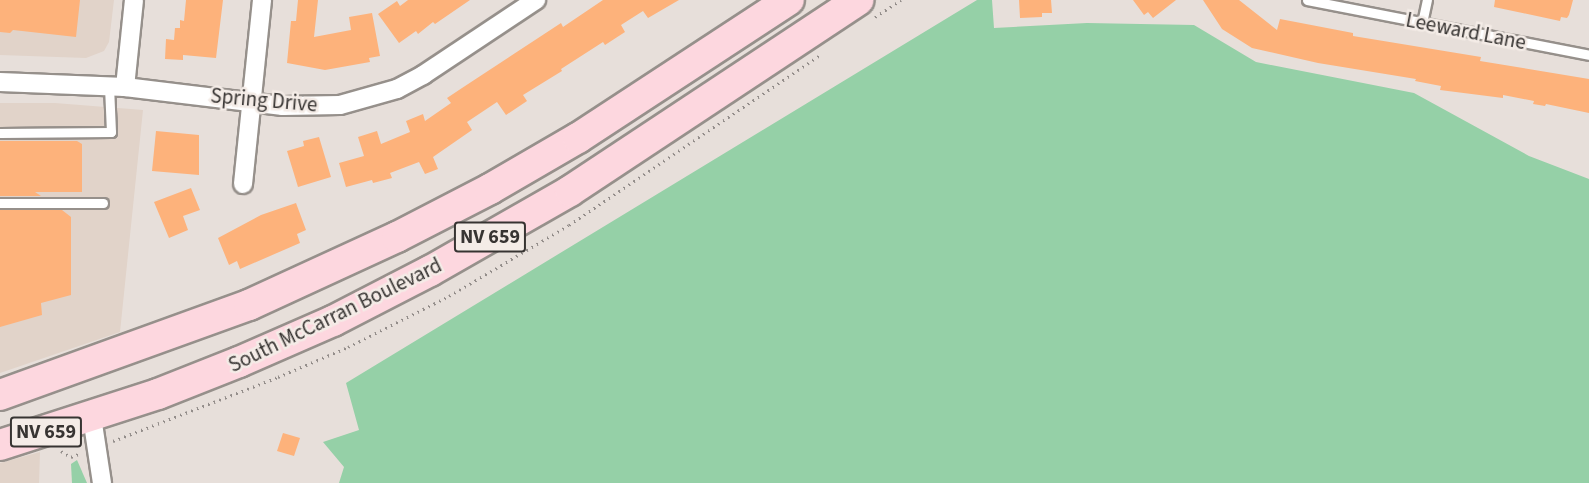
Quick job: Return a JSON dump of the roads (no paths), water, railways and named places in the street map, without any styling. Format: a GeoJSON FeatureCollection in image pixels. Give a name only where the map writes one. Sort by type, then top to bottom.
{"type":"FeatureCollection","features":[{"type":"Feature","properties":{"kind":"main road","name":"South McCarran Boulevard"},"geometry":{"type":"LineString","coordinates":[[0,395],[249,305],[397,237],[490,189],[579,138],[789,0]]}},
{"type":"Feature","properties":{"kind":"main road","name":"South McCarran Boulevard"},"geometry":{"type":"LineString","coordinates":[[0,445],[92,417],[239,362],[333,321],[430,271],[570,191],[859,0]]}},
{"type":"Feature","properties":{"kind":"street"},"geometry":{"type":"LineString","coordinates":[[117,86],[134,0]]}},
{"type":"Feature","properties":{"kind":"street"},"geometry":{"type":"LineString","coordinates":[[243,184],[262,0]]}},
{"type":"Feature","properties":{"kind":"street","name":"Spring Drive"},"geometry":{"type":"LineString","coordinates":[[0,82],[117,86],[311,107],[368,99],[397,89],[423,75],[529,2]]}},
{"type":"Feature","properties":{"kind":"street"},"geometry":{"type":"LineString","coordinates":[[92,417],[102,483]]}},
{"type":"Feature","properties":{"kind":"lane","name":"Leeward Lane"},"geometry":{"type":"LineString","coordinates":[[1307,0],[1589,55]]}},
{"type":"Feature","properties":{"kind":"lane"},"geometry":{"type":"LineString","coordinates":[[1422,22],[1427,0]]}},
{"type":"Feature","properties":{"kind":"lane"},"geometry":{"type":"LineString","coordinates":[[0,133],[111,132],[117,86]]}},
{"type":"Feature","properties":{"kind":"lane"},"geometry":{"type":"LineString","coordinates":[[0,202],[103,202]]}}]}
